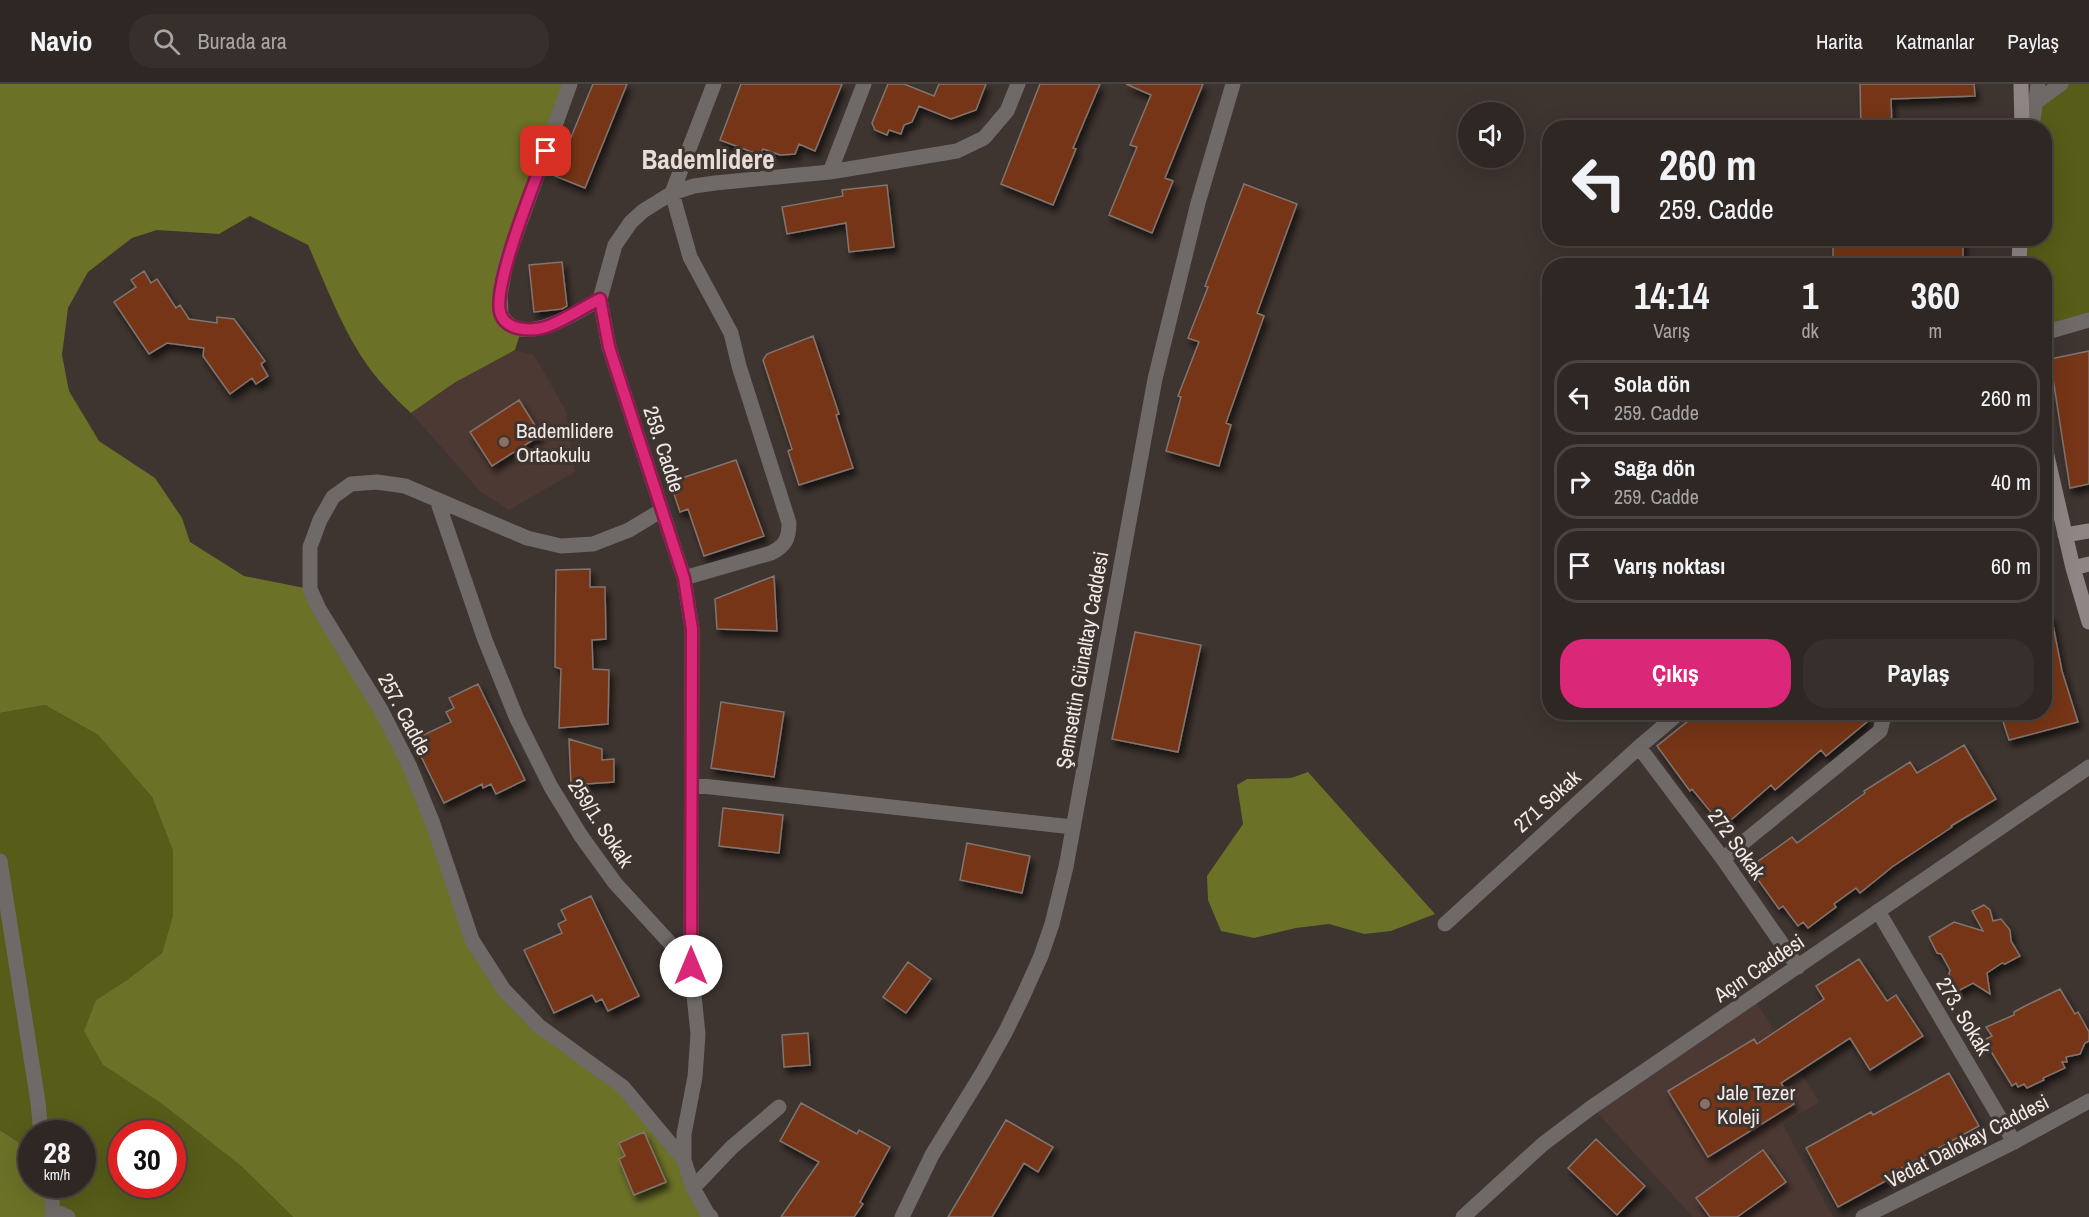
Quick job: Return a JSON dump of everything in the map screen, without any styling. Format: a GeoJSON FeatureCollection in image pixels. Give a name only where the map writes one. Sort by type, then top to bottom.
{"type":"FeatureCollection","features":[{"type":"Feature","properties":{"kind":"main road"},"geometry":{"type":"LineString","coordinates":[[2021,84],[2022,120]]}},
{"type":"Feature","properties":{"kind":"main road"},"geometry":{"type":"LineString","coordinates":[[2052,478],[2073,568],[2089,621]]}},
{"type":"Feature","properties":{"kind":"main road"},"geometry":{"type":"LineString","coordinates":[[2065,535],[2089,531]]}},
{"type":"Feature","properties":{"kind":"main road"},"geometry":{"type":"LineString","coordinates":[[2073,568],[2089,564]]}},
{"type":"Feature","properties":{"kind":"street"},"geometry":{"type":"LineString","coordinates":[[570,84],[506,262],[500,296],[501,315],[511,326],[529,330],[545,328],[600,299],[615,245],[631,222],[643,211],[672,193],[694,186],[830,172],[957,151],[984,138],[1007,111],[1017,84]]}},
{"type":"Feature","properties":{"kind":"street"},"geometry":{"type":"LineString","coordinates":[[684,578],[771,553],[783,548],[789,536],[789,523],[739,366],[731,333],[690,257],[672,193],[714,84]]}},
{"type":"Feature","properties":{"kind":"street"},"geometry":{"type":"LineString","coordinates":[[830,172],[864,84]]}},
{"type":"Feature","properties":{"kind":"street","name":"Şemsettin Günaltay Caddesi"},"geometry":{"type":"LineString","coordinates":[[902,1217],[932,1155],[983,1072],[1023,996],[1052,924],[1066,867],[1155,379],[1198,203],[1233,84]]}},
{"type":"Feature","properties":{"kind":"street"},"geometry":{"type":"LineString","coordinates":[[2033,120],[2038,84]]}},
{"type":"Feature","properties":{"kind":"street"},"geometry":{"type":"LineString","coordinates":[[2036,102],[2061,84]]}},
{"type":"Feature","properties":{"kind":"street","name":"259. Cadde"},"geometry":{"type":"LineString","coordinates":[[600,299],[609,347],[684,578],[692,629],[691,966]]}},
{"type":"Feature","properties":{"kind":"street"},"geometry":{"type":"LineString","coordinates":[[2052,331],[2089,320]]}},
{"type":"Feature","properties":{"kind":"street","name":"257. Cadde"},"geometry":{"type":"LineString","coordinates":[[662,510],[629,530],[593,544],[561,546],[527,538],[405,486],[377,482],[351,484],[333,497],[320,520],[310,547],[310,589],[319,609],[381,710],[410,766],[432,822],[472,940],[504,990],[539,1026],[622,1087],[684,1160],[693,1188],[707,1214],[711,1217]]}},
{"type":"Feature","properties":{"kind":"street","name":"259/1. Sokak"},"geometry":{"type":"LineString","coordinates":[[438,500],[485,640],[517,718],[551,787],[581,836],[615,883],[691,966]]}},
{"type":"Feature","properties":{"kind":"street","name":"271 Sokak"},"geometry":{"type":"LineString","coordinates":[[1445,924],[1671,720]]}},
{"type":"Feature","properties":{"kind":"street"},"geometry":{"type":"LineString","coordinates":[[1723,859],[1880,731],[1883,720]]}},
{"type":"Feature","properties":{"kind":"street","name":"272 Sokak"},"geometry":{"type":"LineString","coordinates":[[1639,747],[1723,859],[1798,967]]}},
{"type":"Feature","properties":{"kind":"street","name":"Açın Caddesi"},"geometry":{"type":"LineString","coordinates":[[1463,1217],[1543,1144],[1584,1113],[2089,767]]}},
{"type":"Feature","properties":{"kind":"street"},"geometry":{"type":"LineString","coordinates":[[693,785],[1073,827]]}},
{"type":"Feature","properties":{"kind":"street"},"geometry":{"type":"LineString","coordinates":[[0,861],[40,1120]]}},
{"type":"Feature","properties":{"kind":"street","name":"273. Sokak"},"geometry":{"type":"LineString","coordinates":[[1878,912],[2014,1142]]}},
{"type":"Feature","properties":{"kind":"street"},"geometry":{"type":"LineString","coordinates":[[684,1160],[684,1134],[695,1077],[698,1034],[691,966]]}},
{"type":"Feature","properties":{"kind":"street","name":"Vedat Dalokay Caddesi"},"geometry":{"type":"LineString","coordinates":[[1863,1217],[2014,1142],[2089,1101]]}},
{"type":"Feature","properties":{"kind":"street"},"geometry":{"type":"LineString","coordinates":[[693,1188],[732,1147],[779,1107]]}},
{"type":"Feature","properties":{"kind":"street"},"geometry":{"type":"LineString","coordinates":[[51,1198],[52,1214],[68,1217]]}},
{"type":"Feature","properties":{"kind":"shaded area","name":"Bademlidere Ortaokulu"},"geometry":{"type":"Polygon","coordinates":[[[515,350],[534,355],[566,411],[575,472],[509,510],[481,492],[411,413],[454,383],[515,350]]]}},
{"type":"Feature","properties":{"kind":"shaded area","name":"Jale Tezer Koleji"},"geometry":{"type":"Polygon","coordinates":[[[1753,997],[1819,1102],[1783,1125],[1833,1217],[1693,1217],[1592,1107],[1753,997]]]}},
{"type":"Feature","properties":{"kind":"green space"},"geometry":{"type":"Polygon","coordinates":[[[0,84],[570,84],[506,262],[501,314],[522,328],[515,350],[454,383],[411,413],[385,387],[360,355],[308,245],[250,216],[219,234],[157,230],[132,238],[88,272],[68,308],[62,355],[69,391],[99,441],[155,478],[182,518],[190,542],[244,576],[310,589],[381,710],[455,892],[504,990],[623,1087],[684,1160],[711,1217],[293,1217],[241,1166],[186,1123],[186,1120],[182,1120],[103,1065],[84,1031],[96,1000],[162,953],[173,915],[173,851],[152,797],[98,735],[45,705],[0,713],[0,84]]]}},
{"type":"Feature","properties":{"kind":"green space"},"geometry":{"type":"Polygon","coordinates":[[[2061,84],[2089,84],[2089,320],[2052,331],[2052,258],[2019,258],[2020,246],[2052,246],[2052,120],[2033,120],[2036,102],[2061,84]]]}},
{"type":"Feature","properties":{"kind":"green space"},"geometry":{"type":"Polygon","coordinates":[[[45,705],[98,735],[152,797],[173,851],[173,915],[162,953],[96,1000],[103,1065],[182,1120],[108,1120],[108,1198],[186,1198],[186,1123],[241,1166],[293,1217],[68,1217],[53,1210],[52,1198],[96,1198],[96,1120],[18,1120],[18,1142],[0,1130],[0,713],[45,705]]]}},
{"type":"Feature","properties":{"kind":"green space"},"geometry":{"type":"Polygon","coordinates":[[[1308,772],[1435,914],[1391,931],[1364,934],[1329,924],[1296,928],[1254,938],[1221,931],[1208,900],[1207,876],[1243,824],[1237,785],[1247,779],[1291,778],[1308,772]]]}},
{"type":"Feature","properties":{"kind":"green space"},"geometry":{"type":"Polygon","coordinates":[[[0,1130],[18,1142],[18,1198],[51,1198],[52,1217],[0,1217],[0,1130]]]}},
{"type":"Feature","properties":{"kind":"building"},"geometry":{"type":"Polygon","coordinates":[[[593,84],[627,84],[585,188],[555,176],[593,84]]]}},
{"type":"Feature","properties":{"kind":"building"},"geometry":{"type":"Polygon","coordinates":[[[741,84],[842,84],[815,151],[799,144],[795,154],[780,155],[763,149],[760,155],[720,140],[741,84]]]}},
{"type":"Feature","properties":{"kind":"building"},"geometry":{"type":"Polygon","coordinates":[[[888,84],[904,84],[934,96],[939,84],[986,84],[976,110],[951,119],[919,106],[912,122],[904,125],[901,134],[889,130],[887,135],[875,130],[872,123],[888,84]]]}},
{"type":"Feature","properties":{"kind":"building"},"geometry":{"type":"Polygon","coordinates":[[[1040,84],[1100,84],[1073,148],[1076,149],[1053,205],[1001,184],[1040,84]]]}},
{"type":"Feature","properties":{"kind":"building"},"geometry":{"type":"Polygon","coordinates":[[[1126,84],[1203,84],[1165,178],[1173,181],[1152,233],[1109,215],[1137,147],[1130,145],[1151,95],[1126,84]]]}},
{"type":"Feature","properties":{"kind":"building"},"geometry":{"type":"Polygon","coordinates":[[[1860,84],[1974,84],[1975,96],[1891,99],[1892,120],[1861,120],[1860,84]]]}},
{"type":"Feature","properties":{"kind":"building"},"geometry":{"type":"Polygon","coordinates":[[[1244,184],[1297,204],[1257,313],[1264,316],[1226,423],[1231,425],[1219,466],[1166,451],[1181,397],[1178,396],[1199,342],[1188,338],[1244,184]]]}},
{"type":"Feature","properties":{"kind":"building"},"geometry":{"type":"Polygon","coordinates":[[[887,185],[894,247],[849,252],[846,223],[787,234],[782,207],[843,196],[842,190],[887,185]]]}},
{"type":"Feature","properties":{"kind":"building"},"geometry":{"type":"Polygon","coordinates":[[[1833,246],[1963,246],[1963,258],[1833,258],[1833,246]]]}},
{"type":"Feature","properties":{"kind":"building"},"geometry":{"type":"Polygon","coordinates":[[[562,262],[567,306],[562,309],[534,312],[529,265],[562,262]]]}},
{"type":"Feature","properties":{"kind":"building"},"geometry":{"type":"Polygon","coordinates":[[[144,271],[151,283],[157,279],[176,308],[180,305],[189,319],[217,323],[217,317],[234,319],[265,361],[261,364],[268,376],[256,384],[252,378],[230,394],[203,356],[204,348],[167,343],[149,354],[114,302],[136,287],[131,280],[144,271]]]}},
{"type":"Feature","properties":{"kind":"building"},"geometry":{"type":"Polygon","coordinates":[[[813,336],[839,414],[836,415],[853,468],[799,485],[788,451],[792,449],[763,360],[767,354],[813,336]]]}},
{"type":"Feature","properties":{"kind":"building"},"geometry":{"type":"Polygon","coordinates":[[[2089,351],[2089,484],[2070,488],[2052,372],[2052,359],[2089,351]]]}},
{"type":"Feature","properties":{"kind":"building"},"geometry":{"type":"Polygon","coordinates":[[[519,400],[541,435],[492,466],[470,432],[519,400]]]}},
{"type":"Feature","properties":{"kind":"building"},"geometry":{"type":"Polygon","coordinates":[[[736,460],[764,536],[704,556],[688,509],[680,512],[670,482],[736,460]]]}},
{"type":"Feature","properties":{"kind":"building"},"geometry":{"type":"Polygon","coordinates":[[[590,569],[590,587],[605,587],[606,639],[592,640],[593,669],[609,670],[608,724],[559,728],[561,669],[555,667],[556,570],[590,569]]]}},
{"type":"Feature","properties":{"kind":"building"},"geometry":{"type":"Polygon","coordinates":[[[774,576],[777,631],[717,629],[715,599],[774,576]]]}},
{"type":"Feature","properties":{"kind":"building"},"geometry":{"type":"Polygon","coordinates":[[[2052,620],[2062,671],[2078,722],[2009,740],[2003,720],[2052,720],[2052,620]]]}},
{"type":"Feature","properties":{"kind":"building"},"geometry":{"type":"Polygon","coordinates":[[[1135,632],[1201,645],[1178,752],[1112,739],[1135,632]]]}},
{"type":"Feature","properties":{"kind":"building"},"geometry":{"type":"Polygon","coordinates":[[[478,684],[525,780],[496,794],[491,784],[483,788],[482,784],[444,803],[413,740],[451,722],[446,712],[454,708],[449,698],[478,684]]]}},
{"type":"Feature","properties":{"kind":"building"},"geometry":{"type":"Polygon","coordinates":[[[721,702],[784,712],[774,777],[711,768],[721,702]]]}},
{"type":"Feature","properties":{"kind":"building"},"geometry":{"type":"Polygon","coordinates":[[[1689,720],[1868,721],[1826,756],[1821,750],[1775,790],[1771,785],[1723,827],[1692,789],[1690,791],[1657,746],[1689,720]]]}},
{"type":"Feature","properties":{"kind":"building"},"geometry":{"type":"Polygon","coordinates":[[[569,739],[602,749],[602,760],[614,759],[614,782],[571,785],[569,739]]]}},
{"type":"Feature","properties":{"kind":"building"},"geometry":{"type":"Polygon","coordinates":[[[1964,745],[1996,799],[1951,826],[1892,867],[1860,893],[1856,888],[1808,928],[1803,922],[1798,926],[1783,906],[1779,909],[1756,877],[1760,874],[1753,865],[1792,837],[1797,843],[1865,793],[1864,791],[1910,762],[1917,773],[1964,745]]]}},
{"type":"Feature","properties":{"kind":"building"},"geometry":{"type":"Polygon","coordinates":[[[723,808],[783,815],[779,853],[719,846],[723,808]]]}},
{"type":"Feature","properties":{"kind":"building"},"geometry":{"type":"Polygon","coordinates":[[[967,843],[1030,856],[1022,893],[960,880],[967,843]]]}},
{"type":"Feature","properties":{"kind":"building"},"geometry":{"type":"Polygon","coordinates":[[[591,896],[639,996],[608,1011],[602,999],[596,1002],[592,995],[554,1013],[524,950],[562,933],[558,924],[566,920],[561,910],[591,896]]]}},
{"type":"Feature","properties":{"kind":"building"},"geometry":{"type":"Polygon","coordinates":[[[1984,905],[1990,910],[1993,921],[2001,919],[2010,930],[2011,941],[2020,956],[2005,964],[2002,963],[1987,973],[1990,994],[1973,983],[1958,991],[1949,974],[1950,970],[1941,954],[1937,953],[1929,937],[1954,922],[1983,931],[1972,911],[1984,905]]]}},
{"type":"Feature","properties":{"kind":"building"},"geometry":{"type":"Polygon","coordinates":[[[1859,959],[1887,1001],[1896,995],[1923,1036],[1870,1070],[1850,1038],[1781,1083],[1794,1104],[1708,1157],[1668,1091],[1754,1039],[1757,1044],[1824,999],[1816,986],[1859,959]]]}},
{"type":"Feature","properties":{"kind":"building"},"geometry":{"type":"Polygon","coordinates":[[[908,962],[931,979],[906,1013],[883,997],[908,962]]]}},
{"type":"Feature","properties":{"kind":"building"},"geometry":{"type":"Polygon","coordinates":[[[2060,989],[2075,1014],[2078,1012],[2089,1032],[2089,1041],[2085,1043],[2080,1054],[2066,1057],[2067,1062],[2062,1062],[2065,1068],[2027,1088],[2024,1084],[2018,1087],[2016,1083],[2012,1086],[1984,1040],[1992,1036],[1986,1027],[2014,1015],[2014,1012],[2060,989]]]}},
{"type":"Feature","properties":{"kind":"building"},"geometry":{"type":"Polygon","coordinates":[[[808,1033],[810,1065],[784,1067],[782,1035],[808,1033]]]}},
{"type":"Feature","properties":{"kind":"building"},"geometry":{"type":"Polygon","coordinates":[[[1949,1073],[1979,1126],[1902,1168],[1904,1171],[1838,1207],[1806,1148],[1871,1112],[1873,1115],[1949,1073]]]}},
{"type":"Feature","properties":{"kind":"building"},"geometry":{"type":"Polygon","coordinates":[[[801,1103],[857,1134],[859,1130],[890,1147],[860,1202],[863,1204],[854,1217],[781,1217],[819,1162],[780,1141],[801,1103]]]}},
{"type":"Feature","properties":{"kind":"building"},"geometry":{"type":"Polygon","coordinates":[[[1006,1120],[1053,1147],[1038,1172],[1024,1163],[992,1217],[948,1217],[1006,1120]]]}},
{"type":"Feature","properties":{"kind":"building"},"geometry":{"type":"Polygon","coordinates":[[[644,1132],[666,1182],[634,1195],[619,1159],[625,1156],[619,1143],[644,1132]]]}},
{"type":"Feature","properties":{"kind":"building"},"geometry":{"type":"Polygon","coordinates":[[[1596,1139],[1645,1186],[1617,1215],[1568,1168],[1596,1139]]]}},
{"type":"Feature","properties":{"kind":"building"},"geometry":{"type":"Polygon","coordinates":[[[1763,1150],[1786,1182],[1737,1217],[1710,1217],[1696,1198],[1763,1150]]]}},
{"type":"Feature","properties":{"kind":"place","name":"Bademlidere Ortaokulu"},"geometry":{"type":"Point","coordinates":[504,442]}},
{"type":"Feature","properties":{"kind":"place","name":"Jale Tezer Koleji"},"geometry":{"type":"Point","coordinates":[1705,1104]}},
{"type":"Feature","properties":{"kind":"district","name":"Bademlidere"},"geometry":{"type":"Point","coordinates":[708,159]}},
{"type":"Feature","properties":{"kind":"route"},"geometry":{"type":"LineString","coordinates":[[546,151],[506,262],[500,296],[501,315],[511,326],[529,330],[545,328],[600,299],[609,347],[684,578],[692,629],[691,966]]}}]}
